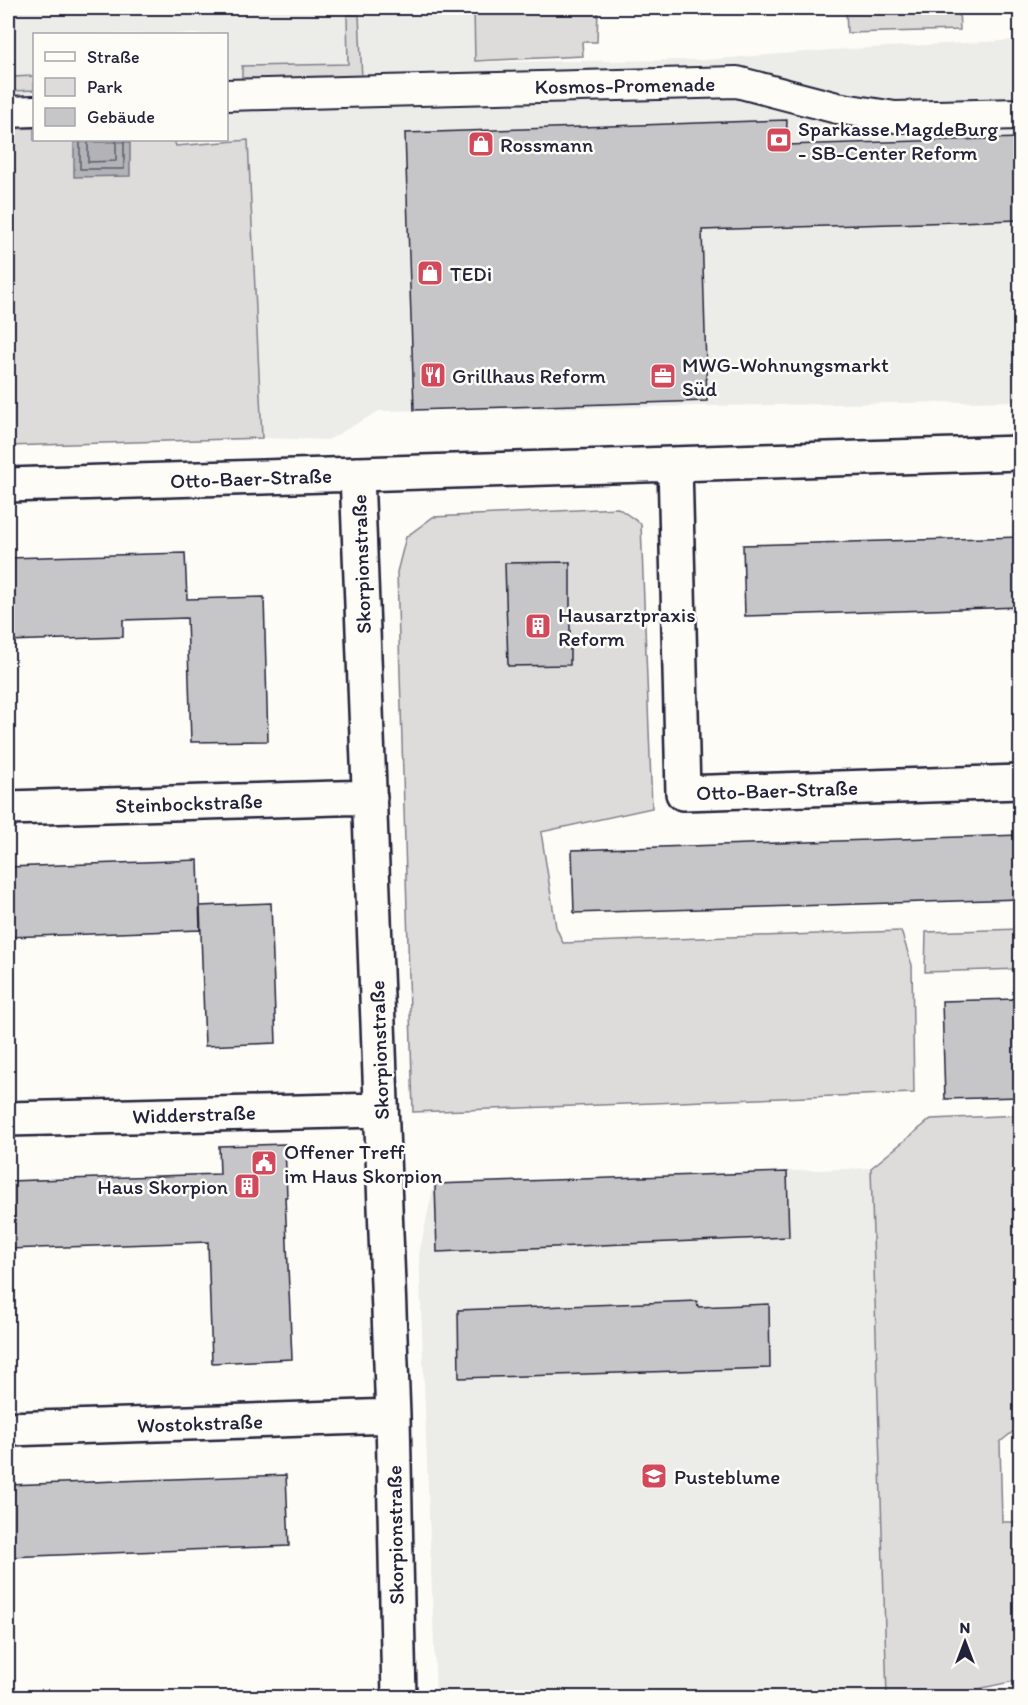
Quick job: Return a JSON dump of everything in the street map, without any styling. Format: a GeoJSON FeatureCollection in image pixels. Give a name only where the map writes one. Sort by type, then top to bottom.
{"type":"FeatureCollection","features":[{"type":"Feature","properties":{"kind":"street","name":"Kosmos-Promenade"},"geometry":{"type":"LineString","coordinates":[[228,95],[736,82],[837,108],[895,117],[1020,114]]}},
{"type":"Feature","properties":{"kind":"street"},"geometry":{"type":"LineString","coordinates":[[8,112],[33,111]]}},
{"type":"Feature","properties":{"kind":"street","name":"Otto-Baer-Straße"},"geometry":{"type":"LineString","coordinates":[[8,485],[1020,453]]}},
{"type":"Feature","properties":{"kind":"street","name":"Otto-Baer-Straße"},"geometry":{"type":"LineString","coordinates":[[675,464],[683,794],[1020,782]]}},
{"type":"Feature","properties":{"kind":"street","name":"Skorpionstraße"},"geometry":{"type":"LineString","coordinates":[[357,474],[393,1416],[399,1698]]}},
{"type":"Feature","properties":{"kind":"street","name":"Steinbockstraße"},"geometry":{"type":"LineString","coordinates":[[8,808],[370,797]]}},
{"type":"Feature","properties":{"kind":"street","name":"Widderstraße"},"geometry":{"type":"LineString","coordinates":[[8,1119],[381,1110]]}},
{"type":"Feature","properties":{"kind":"street","name":"Wostokstraße"},"geometry":{"type":"LineString","coordinates":[[8,1429],[393,1416]]}},
{"type":"Feature","properties":{"kind":"shaded area"},"geometry":{"type":"Polygon","coordinates":[[[8,8],[474,8],[474,62],[703,60],[832,50],[1020,40],[1020,401],[379,411],[328,440],[262,438],[248,140],[175,146],[174,141],[228,141],[228,33],[33,33],[33,128],[8,129],[8,8]]]}},
{"type":"Feature","properties":{"kind":"shaded area","name":"Pusteblume"},"geometry":{"type":"Polygon","coordinates":[[[871,1168],[887,1697],[436,1697],[419,1254],[434,1184],[871,1168]]]}},
{"type":"Feature","properties":{"kind":"green space"},"geometry":{"type":"Polygon","coordinates":[[[474,8],[598,8],[597,42],[582,42],[583,56],[475,61],[474,8]]]}},
{"type":"Feature","properties":{"kind":"green space"},"geometry":{"type":"Polygon","coordinates":[[[846,8],[959,8],[960,30],[847,33],[846,8]]]}},
{"type":"Feature","properties":{"kind":"green space"},"geometry":{"type":"Polygon","coordinates":[[[347,15],[359,15],[362,80],[242,82],[242,66],[348,64],[347,15]]]}},
{"type":"Feature","properties":{"kind":"green space"},"geometry":{"type":"Polygon","coordinates":[[[33,76],[33,90],[13,91],[12,77],[33,76]]]}},
{"type":"Feature","properties":{"kind":"green space"},"geometry":{"type":"Polygon","coordinates":[[[33,128],[33,141],[174,141],[176,146],[248,140],[262,438],[8,446],[8,129],[33,128]]]}},
{"type":"Feature","properties":{"kind":"green space"},"geometry":{"type":"Polygon","coordinates":[[[618,508],[641,524],[652,808],[541,832],[556,927],[563,943],[901,931],[912,965],[914,1093],[413,1112],[397,572],[406,537],[433,517],[618,508]]]}},
{"type":"Feature","properties":{"kind":"green space"},"geometry":{"type":"Polygon","coordinates":[[[1020,929],[1020,969],[925,972],[926,932],[1020,929]]]}},
{"type":"Feature","properties":{"kind":"green space"},"geometry":{"type":"Polygon","coordinates":[[[1020,1115],[1020,1426],[1000,1442],[1002,1522],[1020,1522],[1020,1680],[940,1697],[887,1697],[871,1168],[931,1119],[1020,1115]]]}},
{"type":"Feature","properties":{"kind":"water"},"geometry":{"type":"Polygon","coordinates":[[[74,142],[130,142],[130,176],[74,177],[74,142]]]}},
{"type":"Feature","properties":{"kind":"building"},"geometry":{"type":"Polygon","coordinates":[[[787,120],[786,145],[1020,138],[1020,220],[702,230],[707,401],[414,410],[405,133],[787,120]]]}},
{"type":"Feature","properties":{"kind":"building"},"geometry":{"type":"Polygon","coordinates":[[[1020,537],[1020,607],[745,616],[743,545],[1020,537]]]}},
{"type":"Feature","properties":{"kind":"building"},"geometry":{"type":"Polygon","coordinates":[[[185,553],[187,599],[264,597],[268,741],[191,742],[187,618],[123,620],[123,637],[8,641],[8,558],[185,553]]]}},
{"type":"Feature","properties":{"kind":"building","name":"Hausarztpraxis Reform"},"geometry":{"type":"Polygon","coordinates":[[[570,562],[570,665],[508,666],[505,563],[570,562]]]}},
{"type":"Feature","properties":{"kind":"building"},"geometry":{"type":"Polygon","coordinates":[[[1020,835],[1020,899],[574,913],[572,850],[1020,835]]]}},
{"type":"Feature","properties":{"kind":"building"},"geometry":{"type":"Polygon","coordinates":[[[198,860],[200,930],[8,937],[8,867],[198,860]]]}},
{"type":"Feature","properties":{"kind":"building"},"geometry":{"type":"Polygon","coordinates":[[[271,903],[276,1043],[205,1046],[200,906],[271,903]]]}},
{"type":"Feature","properties":{"kind":"building"},"geometry":{"type":"Polygon","coordinates":[[[1016,999],[1020,1097],[945,1099],[942,1001],[1016,999]]]}},
{"type":"Feature","properties":{"kind":"building"},"geometry":{"type":"Polygon","coordinates":[[[285,1144],[292,1359],[212,1363],[208,1242],[8,1249],[8,1181],[220,1174],[219,1146],[285,1144]]]}},
{"type":"Feature","properties":{"kind":"building"},"geometry":{"type":"Polygon","coordinates":[[[787,1172],[789,1237],[437,1252],[435,1184],[787,1172]]]}},
{"type":"Feature","properties":{"kind":"building"},"geometry":{"type":"Polygon","coordinates":[[[697,1301],[698,1307],[769,1304],[770,1368],[459,1378],[458,1310],[697,1301]]]}},
{"type":"Feature","properties":{"kind":"building"},"geometry":{"type":"Polygon","coordinates":[[[286,1475],[289,1546],[8,1557],[8,1485],[286,1475]]]}},
{"type":"Feature","properties":{"kind":"place","name":"Sparkasse MagdeBurg - SB-Center Reform"},"geometry":{"type":"Point","coordinates":[779,140]}},
{"type":"Feature","properties":{"kind":"place","name":"Rossmann"},"geometry":{"type":"Point","coordinates":[481,144]}},
{"type":"Feature","properties":{"kind":"place","name":"TEDi"},"geometry":{"type":"Point","coordinates":[430,273]}},
{"type":"Feature","properties":{"kind":"place","name":"Grillhaus Reform"},"geometry":{"type":"Point","coordinates":[433,375]}},
{"type":"Feature","properties":{"kind":"place","name":"MWG-Wohnungsmarkt Süd"},"geometry":{"type":"Point","coordinates":[663,376]}},
{"type":"Feature","properties":{"kind":"place","name":"Hausarztpraxis Reform"},"geometry":{"type":"Point","coordinates":[538,626]}},
{"type":"Feature","properties":{"kind":"place","name":"Offener Treff im Haus Skorpion"},"geometry":{"type":"Point","coordinates":[264,1163]}},
{"type":"Feature","properties":{"kind":"place","name":"Haus Skorpion"},"geometry":{"type":"Point","coordinates":[247,1186]}},
{"type":"Feature","properties":{"kind":"place","name":"Pusteblume"},"geometry":{"type":"Point","coordinates":[654,1476]}}]}
